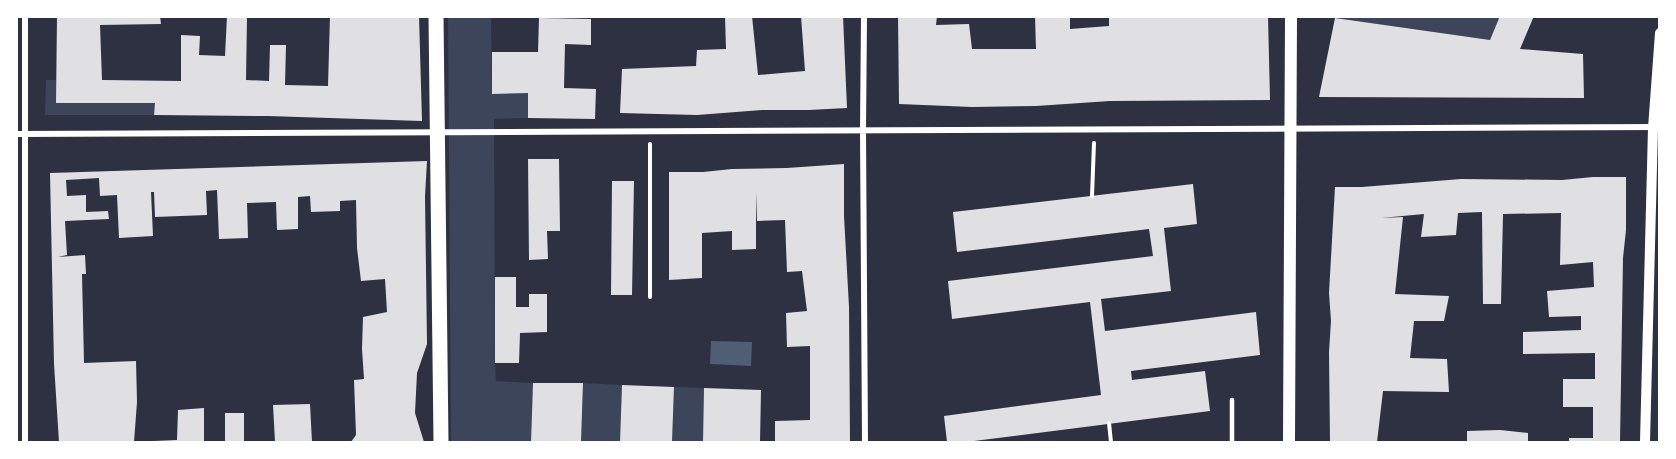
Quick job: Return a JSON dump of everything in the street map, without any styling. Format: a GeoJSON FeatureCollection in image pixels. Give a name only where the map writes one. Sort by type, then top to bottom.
{"type":"FeatureCollection","features":[{"type":"Feature","properties":{"kind":"main road"},"geometry":{"type":"LineString","coordinates":[[436,16],[441,442]]}},
{"type":"Feature","properties":{"kind":"main road"},"geometry":{"type":"LineString","coordinates":[[1289,442],[1291,16]]}},
{"type":"Feature","properties":{"kind":"street"},"geometry":{"type":"LineString","coordinates":[[25,16],[25,442]]}},
{"type":"Feature","properties":{"kind":"street"},"geometry":{"type":"LineString","coordinates":[[864,16],[866,442]]}},
{"type":"Feature","properties":{"kind":"street"},"geometry":{"type":"LineString","coordinates":[[1645,442],[1659,33]]}},
{"type":"Feature","properties":{"kind":"street"},"geometry":{"type":"LineString","coordinates":[[16,134],[1656,127]]}},
{"type":"Feature","properties":{"kind":"lane"},"geometry":{"type":"LineString","coordinates":[[1232,400],[1232,442]]}},
{"type":"Feature","properties":{"kind":"path"},"geometry":{"type":"LineString","coordinates":[[1092,196],[1095,130]]}},
{"type":"Feature","properties":{"kind":"path"},"geometry":{"type":"LineString","coordinates":[[650,131],[650,297]]}},
{"type":"Feature","properties":{"kind":"path"},"geometry":{"type":"LineString","coordinates":[[1109,423],[1111,442]]}},
{"type":"Feature","properties":{"kind":"shaded area"},"geometry":{"type":"Polygon","coordinates":[[[1335,16],[1500,17],[1490,40],[1335,18],[1335,16]]]}},
{"type":"Feature","properties":{"kind":"shaded area"},"geometry":{"type":"Polygon","coordinates":[[[448,17],[491,17],[492,93],[528,93],[528,118],[494,119],[495,363],[496,381],[533,383],[531,442],[451,442],[448,17]]]}},
{"type":"Feature","properties":{"kind":"shaded area"},"geometry":{"type":"Polygon","coordinates":[[[46,80],[56,80],[56,102],[155,103],[154,115],[45,115],[46,80]]]}},
{"type":"Feature","properties":{"kind":"shaded area"},"geometry":{"type":"Polygon","coordinates":[[[711,341],[752,342],[751,366],[710,364],[711,341]]]}},
{"type":"Feature","properties":{"kind":"shaded area"},"geometry":{"type":"Polygon","coordinates":[[[583,383],[622,385],[620,442],[581,442],[583,383]]]}},
{"type":"Feature","properties":{"kind":"shaded area"},"geometry":{"type":"Polygon","coordinates":[[[674,387],[704,388],[703,442],[672,442],[674,387]]]}},
{"type":"Feature","properties":{"kind":"building"},"geometry":{"type":"Polygon","coordinates":[[[57,16],[160,16],[161,24],[100,25],[102,80],[181,81],[181,35],[200,36],[199,55],[225,56],[227,16],[247,16],[246,80],[269,81],[270,45],[286,45],[285,85],[328,86],[330,16],[419,16],[422,121],[154,115],[155,103],[56,103],[57,16]]]}},
{"type":"Feature","properties":{"kind":"building"},"geometry":{"type":"Polygon","coordinates":[[[725,16],[752,16],[758,75],[805,71],[801,16],[843,16],[847,108],[762,110],[697,115],[620,113],[622,69],[696,66],[697,50],[726,49],[725,16]]]}},
{"type":"Feature","properties":{"kind":"building"},"geometry":{"type":"Polygon","coordinates":[[[898,16],[937,16],[936,25],[969,24],[972,49],[1036,49],[1035,16],[1070,16],[1070,29],[1109,26],[1109,16],[1268,16],[1270,100],[1110,101],[972,107],[899,104],[898,16]]]}},
{"type":"Feature","properties":{"kind":"building"},"geometry":{"type":"Polygon","coordinates":[[[1500,16],[1534,16],[1520,49],[1583,54],[1584,98],[1319,97],[1335,18],[1490,40],[1500,16]]]}},
{"type":"Feature","properties":{"kind":"building"},"geometry":{"type":"Polygon","coordinates":[[[539,18],[591,19],[591,45],[565,44],[564,88],[596,89],[595,119],[528,118],[528,93],[492,94],[492,52],[538,52],[539,18]]]}},
{"type":"Feature","properties":{"kind":"building"},"geometry":{"type":"Polygon","coordinates":[[[528,159],[559,159],[560,231],[547,231],[548,259],[529,260],[528,159]]]}},
{"type":"Feature","properties":{"kind":"building"},"geometry":{"type":"Polygon","coordinates":[[[427,161],[425,196],[427,344],[417,373],[415,413],[424,442],[351,442],[356,435],[354,380],[364,379],[363,317],[387,312],[385,279],[361,281],[357,248],[356,200],[340,201],[340,211],[311,212],[310,196],[298,197],[298,229],[277,230],[276,202],[247,203],[248,238],[219,239],[217,190],[206,191],[207,215],[155,217],[154,192],[151,192],[153,236],[119,238],[117,195],[100,196],[99,178],[66,180],[67,196],[86,195],[86,212],[108,211],[109,219],[65,221],[67,255],[58,257],[85,255],[86,274],[82,274],[84,363],[136,361],[137,402],[134,442],[59,442],[54,364],[50,173],[427,161]]]}},
{"type":"Feature","properties":{"kind":"building"},"geometry":{"type":"Polygon","coordinates":[[[844,164],[844,216],[849,307],[850,442],[775,442],[775,421],[810,420],[810,346],[787,347],[786,313],[807,311],[802,271],[787,272],[785,220],[757,221],[756,192],[756,249],[732,250],[732,231],[702,233],[702,278],[669,280],[669,172],[844,164]]]}},
{"type":"Feature","properties":{"kind":"building"},"geometry":{"type":"Polygon","coordinates":[[[1626,177],[1620,442],[1569,442],[1569,438],[1593,438],[1593,407],[1563,407],[1563,379],[1595,379],[1595,353],[1523,354],[1523,332],[1581,330],[1581,316],[1549,317],[1547,291],[1594,287],[1593,262],[1560,265],[1561,213],[1503,214],[1501,304],[1483,304],[1482,212],[1458,213],[1456,235],[1421,237],[1424,214],[1381,218],[1403,217],[1395,294],[1449,296],[1444,321],[1414,321],[1410,358],[1447,359],[1449,392],[1383,391],[1377,442],[1330,442],[1331,321],[1329,293],[1335,187],[1461,179],[1562,180],[1626,177]]]}},
{"type":"Feature","properties":{"kind":"building"},"geometry":{"type":"Polygon","coordinates":[[[612,181],[634,181],[632,295],[611,295],[612,181]]]}},
{"type":"Feature","properties":{"kind":"building"},"geometry":{"type":"Polygon","coordinates":[[[1193,184],[1197,224],[1164,228],[1171,291],[1101,299],[1105,331],[1256,312],[1260,355],[1131,371],[1132,380],[1205,371],[1210,411],[966,442],[947,442],[944,416],[1101,395],[1090,302],[952,319],[948,281],[1153,256],[1149,229],[957,252],[953,212],[1193,184]]]}},
{"type":"Feature","properties":{"kind":"building"},"geometry":{"type":"Polygon","coordinates":[[[495,277],[516,277],[516,307],[529,307],[529,294],[547,294],[547,332],[520,333],[519,363],[495,363],[495,277]]]}},
{"type":"Feature","properties":{"kind":"building"},"geometry":{"type":"Polygon","coordinates":[[[533,383],[583,383],[581,442],[531,442],[533,383]]]}},
{"type":"Feature","properties":{"kind":"building"},"geometry":{"type":"Polygon","coordinates":[[[622,385],[674,387],[672,442],[620,442],[622,385]]]}},
{"type":"Feature","properties":{"kind":"building"},"geometry":{"type":"Polygon","coordinates":[[[704,388],[761,390],[760,442],[703,442],[704,388]]]}},
{"type":"Feature","properties":{"kind":"building"},"geometry":{"type":"Polygon","coordinates":[[[310,404],[312,442],[275,442],[273,405],[310,404]]]}},
{"type":"Feature","properties":{"kind":"building"},"geometry":{"type":"Polygon","coordinates":[[[204,408],[204,442],[154,442],[177,440],[178,410],[204,408]]]}},
{"type":"Feature","properties":{"kind":"building"},"geometry":{"type":"Polygon","coordinates":[[[225,413],[244,413],[244,442],[225,442],[225,413]]]}},
{"type":"Feature","properties":{"kind":"building"},"geometry":{"type":"Polygon","coordinates":[[[1500,430],[1528,433],[1528,442],[1467,442],[1467,431],[1500,430]]]}}]}
